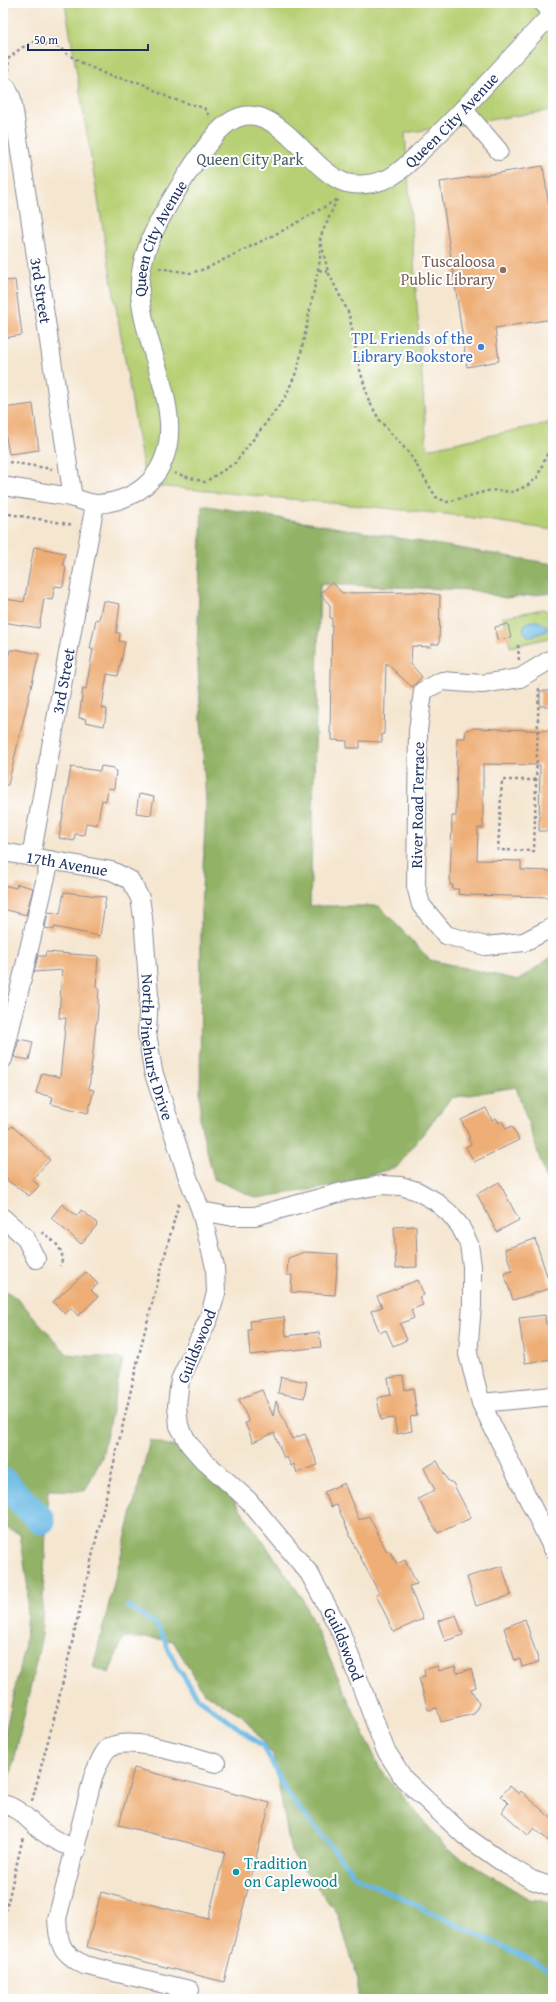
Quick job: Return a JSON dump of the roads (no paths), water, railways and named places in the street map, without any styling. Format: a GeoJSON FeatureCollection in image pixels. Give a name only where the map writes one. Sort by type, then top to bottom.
{"type":"FeatureCollection","features":[{"type":"Feature","properties":{"kind":"street"},"geometry":{"type":"LineString","coordinates":[[543,3],[553,13]]}},
{"type":"Feature","properties":{"kind":"street","name":"Queen City Avenue"},"geometry":{"type":"LineString","coordinates":[[3,486],[73,498],[95,504],[126,498],[146,485],[161,468],[168,450],[170,428],[168,410],[144,320],[140,282],[148,246],[160,219],[196,162],[219,131],[244,117],[254,116],[269,121],[284,131],[321,166],[344,182],[365,185],[387,180],[432,141],[553,13]]}},
{"type":"Feature","properties":{"kind":"street","name":"3rd Street"},"geometry":{"type":"LineString","coordinates":[[5,88],[12,99],[69,480],[73,498]]}},
{"type":"Feature","properties":{"kind":"street"},"geometry":{"type":"LineString","coordinates":[[463,109],[499,151]]}},
{"type":"Feature","properties":{"kind":"street","name":"3rd Street"},"geometry":{"type":"LineString","coordinates":[[31,857],[95,504]]}},
{"type":"Feature","properties":{"kind":"street","name":"River Road Terrace"},"geometry":{"type":"LineString","coordinates":[[546,662],[520,678],[482,684],[442,681],[423,690],[418,731],[416,886],[420,905],[446,935],[485,946],[524,942],[553,927]]}},
{"type":"Feature","properties":{"kind":"street","name":"17th Avenue"},"geometry":{"type":"LineString","coordinates":[[3,852],[112,871],[130,880]]}},
{"type":"Feature","properties":{"kind":"street"},"geometry":{"type":"LineString","coordinates":[[3,1059],[50,860]]}},
{"type":"Feature","properties":{"kind":"street","name":"North Pinehurst Drive"},"geometry":{"type":"LineString","coordinates":[[130,880],[140,898],[143,917],[149,995],[147,1033],[153,1071],[187,1175],[201,1211]]}},
{"type":"Feature","properties":{"kind":"street"},"geometry":{"type":"LineString","coordinates":[[201,1211],[228,1216],[255,1216],[342,1192],[381,1185],[401,1186],[417,1191],[435,1201],[460,1226],[469,1244],[472,1266],[472,1305],[468,1354],[480,1403],[553,1549]]}},
{"type":"Feature","properties":{"kind":"street","name":"Guildswood"},"geometry":{"type":"LineString","coordinates":[[201,1211],[215,1267],[216,1293],[209,1318],[180,1380],[177,1406],[179,1426],[189,1444],[203,1460],[248,1500],[309,1573],[340,1630],[385,1749],[404,1779],[465,1836],[502,1862],[532,1880],[553,1887]]}},
{"type":"Feature","properties":{"kind":"street"},"geometry":{"type":"LineString","coordinates":[[3,1218],[25,1237],[36,1259]]}},
{"type":"Feature","properties":{"kind":"street"},"geometry":{"type":"LineString","coordinates":[[480,1403],[553,1396]]}},
{"type":"Feature","properties":{"kind":"street"},"geometry":{"type":"LineString","coordinates":[[190,1990],[84,1965],[68,1956],[59,1940],[57,1919],[77,1849],[93,1777],[109,1747],[126,1742],[147,1745],[216,1763]]}},
{"type":"Feature","properties":{"kind":"street"},"geometry":{"type":"LineString","coordinates":[[3,1804],[10,1806],[28,1818],[43,1832],[62,1844],[77,1849]]}},
{"type":"Feature","properties":{"kind":"water"},"geometry":{"type":"Polygon","coordinates":[[[538,621],[547,626],[547,631],[533,636],[527,636],[523,630],[526,623],[538,621]]]}},
{"type":"Feature","properties":{"kind":"waterway"},"geometry":{"type":"LineString","coordinates":[[3,1482],[41,1520]]}},
{"type":"Feature","properties":{"kind":"waterway"},"geometry":{"type":"LineString","coordinates":[[128,1606],[157,1625],[176,1665],[198,1698],[264,1747],[287,1793],[355,1876],[553,1971]]}},
{"type":"Feature","properties":{"kind":"place","name":"Tuscaloosa Public Library"},"geometry":{"type":"Point","coordinates":[503,270]}},
{"type":"Feature","properties":{"kind":"place","name":"TPL Friends of the Library Bookstore"},"geometry":{"type":"Point","coordinates":[481,347]}},
{"type":"Feature","properties":{"kind":"place","name":"Tradition on Caplewood"},"geometry":{"type":"Point","coordinates":[236,1872]}},
{"type":"Feature","properties":{"kind":"park label","name":"Queen City Park"},"geometry":{"type":"Point","coordinates":[250,159]}}]}
